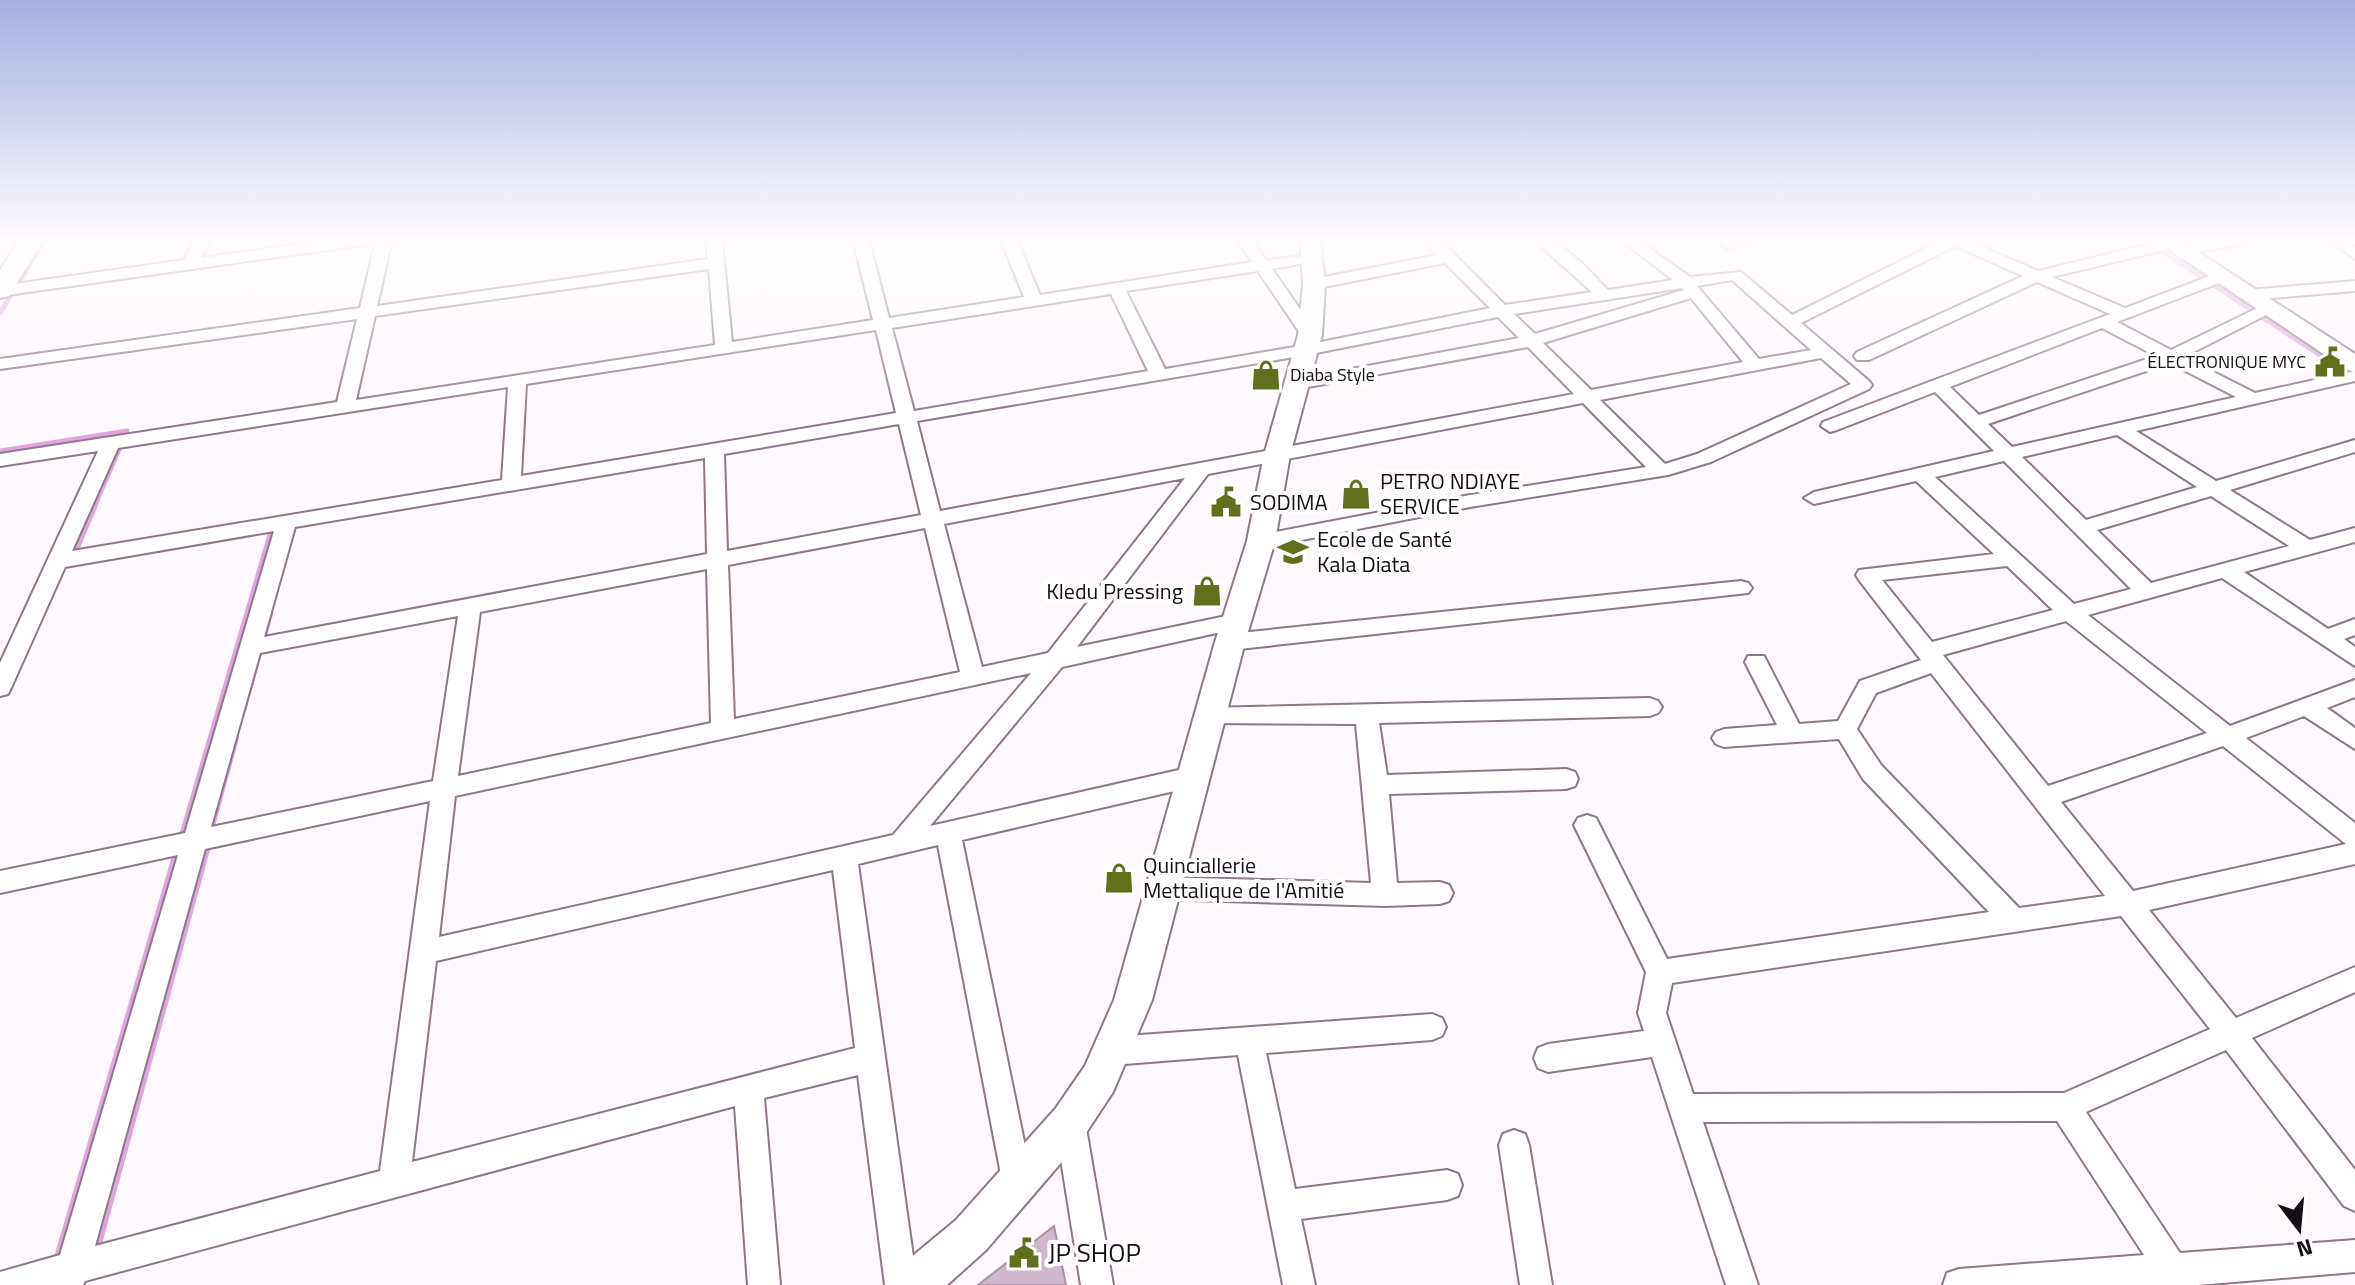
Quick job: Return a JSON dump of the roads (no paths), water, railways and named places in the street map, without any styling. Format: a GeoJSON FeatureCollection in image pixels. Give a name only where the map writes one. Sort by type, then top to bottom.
{"type":"FeatureCollection","features":[{"type":"Feature","properties":{"kind":"main road"},"geometry":{"type":"LineString","coordinates":[[913,1285],[971,1235],[1018,1185],[1070,1122],[1099,1079],[1133,1000],[1161,888],[1261,541],[1277,455],[1308,342],[1310,300]]}},
{"type":"Feature","properties":{"kind":"main road"},"geometry":{"type":"LineString","coordinates":[[2256,300],[2355,365]]}},
{"type":"Feature","properties":{"kind":"street"},"geometry":{"type":"LineString","coordinates":[[345,407],[370,300]]}},
{"type":"Feature","properties":{"kind":"street"},"geometry":{"type":"LineString","coordinates":[[0,364],[453,300]]}},
{"type":"Feature","properties":{"kind":"street"},"geometry":{"type":"LineString","coordinates":[[719,300],[724,348]]}},
{"type":"Feature","properties":{"kind":"street"},"geometry":{"type":"LineString","coordinates":[[876,300],[973,677]]}},
{"type":"Feature","properties":{"kind":"street"},"geometry":{"type":"LineString","coordinates":[[0,460],[1041,300]]}},
{"type":"Feature","properties":{"kind":"street"},"geometry":{"type":"LineString","coordinates":[[1122,300],[1159,375]]}},
{"type":"Feature","properties":{"kind":"street"},"geometry":{"type":"LineString","coordinates":[[1281,300],[1308,342]]}},
{"type":"Feature","properties":{"kind":"street"},"geometry":{"type":"LineString","coordinates":[[1490,300],[1661,471]]}},
{"type":"Feature","properties":{"kind":"street"},"geometry":{"type":"LineString","coordinates":[[57,561],[1159,375],[1308,342],[1572,300]]}},
{"type":"Feature","properties":{"kind":"street"},"geometry":{"type":"LineString","coordinates":[[1297,384],[1531,341],[1653,300]]}},
{"type":"Feature","properties":{"kind":"street"},"geometry":{"type":"LineString","coordinates":[[1701,300],[1754,365]]}},
{"type":"Feature","properties":{"kind":"street"},"geometry":{"type":"LineString","coordinates":[[1261,541],[1470,501],[1661,471],[1704,458],[1863,385],[1765,300]]}},
{"type":"Feature","properties":{"kind":"street"},"geometry":{"type":"LineString","coordinates":[[1791,322],[1835,300]]}},
{"type":"Feature","properties":{"kind":"street"},"geometry":{"type":"LineString","coordinates":[[1863,356],[1984,300]]}},
{"type":"Feature","properties":{"kind":"street"},"geometry":{"type":"LineString","coordinates":[[2092,300],[2125,314]]}},
{"type":"Feature","properties":{"kind":"street"},"geometry":{"type":"LineString","coordinates":[[1830,426],[2161,300]]}},
{"type":"Feature","properties":{"kind":"street"},"geometry":{"type":"LineString","coordinates":[[1975,422],[2171,357],[2268,308]]}},
{"type":"Feature","properties":{"kind":"street"},"geometry":{"type":"LineString","coordinates":[[2103,322],[2253,399]]}},
{"type":"Feature","properties":{"kind":"street"},"geometry":{"type":"LineString","coordinates":[[251,647],[1826,352]]}},
{"type":"Feature","properties":{"kind":"street"},"geometry":{"type":"LineString","coordinates":[[1814,498],[2355,376]]}},
{"type":"Feature","properties":{"kind":"street"},"geometry":{"type":"LineString","coordinates":[[511,485],[517,380]]}},
{"type":"Feature","properties":{"kind":"street"},"geometry":{"type":"LineString","coordinates":[[1938,385],[2147,592]]}},
{"type":"Feature","properties":{"kind":"street"},"geometry":{"type":"LineString","coordinates":[[2120,429],[2307,548]]}},
{"type":"Feature","properties":{"kind":"street"},"geometry":{"type":"LineString","coordinates":[[0,688],[111,443]]}},
{"type":"Feature","properties":{"kind":"street"},"geometry":{"type":"LineString","coordinates":[[2082,528],[2355,446]]}},
{"type":"Feature","properties":{"kind":"street"},"geometry":{"type":"LineString","coordinates":[[714,450],[723,729]]}},
{"type":"Feature","properties":{"kind":"street"},"geometry":{"type":"LineString","coordinates":[[900,844],[1055,660],[1202,469]]}},
{"type":"Feature","properties":{"kind":"street"},"geometry":{"type":"LineString","coordinates":[[1920,474],[2070,613],[2355,837]]}},
{"type":"Feature","properties":{"kind":"street"},"geometry":{"type":"LineString","coordinates":[[70,1276],[286,523]]}},
{"type":"Feature","properties":{"kind":"street"},"geometry":{"type":"LineString","coordinates":[[1845,730],[1868,687],[1931,658],[2070,613],[2355,535]]}},
{"type":"Feature","properties":{"kind":"street"},"geometry":{"type":"LineString","coordinates":[[2012,559],[1866,575],[2355,1195]]}},
{"type":"Feature","properties":{"kind":"street"},"geometry":{"type":"LineString","coordinates":[[2225,570],[2355,658]]}},
{"type":"Feature","properties":{"kind":"street"},"geometry":{"type":"LineString","coordinates":[[0,882],[1055,660],[1233,632],[1741,588]]}},
{"type":"Feature","properties":{"kind":"street"},"geometry":{"type":"LineString","coordinates":[[394,1184],[470,606]]}},
{"type":"Feature","properties":{"kind":"street"},"geometry":{"type":"LineString","coordinates":[[2325,638],[2355,627]]}},
{"type":"Feature","properties":{"kind":"street"},"geometry":{"type":"LineString","coordinates":[[1756,662],[1792,733]]}},
{"type":"Feature","properties":{"kind":"street"},"geometry":{"type":"LineString","coordinates":[[2042,798],[2227,736],[2355,688]]}},
{"type":"Feature","properties":{"kind":"street"},"geometry":{"type":"LineString","coordinates":[[2307,706],[2355,740]]}},
{"type":"Feature","properties":{"kind":"street"},"geometry":{"type":"LineString","coordinates":[[1210,714],[1366,715],[1650,707]]}},
{"type":"Feature","properties":{"kind":"street"},"geometry":{"type":"LineString","coordinates":[[1366,715],[1376,785],[1385,895]]}},
{"type":"Feature","properties":{"kind":"street"},"geometry":{"type":"LineString","coordinates":[[1724,738],[1845,730]]}},
{"type":"Feature","properties":{"kind":"street"},"geometry":{"type":"LineString","coordinates":[[1845,730],[1872,772],[2013,920]]}},
{"type":"Feature","properties":{"kind":"street"},"geometry":{"type":"LineString","coordinates":[[424,952],[1192,777]]}},
{"type":"Feature","properties":{"kind":"street"},"geometry":{"type":"LineString","coordinates":[[1376,785],[1566,779]]}},
{"type":"Feature","properties":{"kind":"street"},"geometry":{"type":"LineString","coordinates":[[1587,825],[1660,972],[1652,1013],[1742,1285]]}},
{"type":"Feature","properties":{"kind":"street"},"geometry":{"type":"LineString","coordinates":[[948,833],[1018,1185]]}},
{"type":"Feature","properties":{"kind":"street"},"geometry":{"type":"LineString","coordinates":[[1660,972],[2126,904],[2355,853]]}},
{"type":"Feature","properties":{"kind":"street"},"geometry":{"type":"LineString","coordinates":[[844,857],[901,1285]]}},
{"type":"Feature","properties":{"kind":"street"},"geometry":{"type":"LineString","coordinates":[[1161,888],[1385,895],[1440,893]]}},
{"type":"Feature","properties":{"kind":"street"},"geometry":{"type":"LineString","coordinates":[[1683,1108],[2065,1107],[2355,979]]}},
{"type":"Feature","properties":{"kind":"street"},"geometry":{"type":"LineString","coordinates":[[1112,1051],[1432,1027]]}},
{"type":"Feature","properties":{"kind":"street"},"geometry":{"type":"LineString","coordinates":[[1249,1040],[1299,1285]]}},
{"type":"Feature","properties":{"kind":"street"},"geometry":{"type":"LineString","coordinates":[[1548,1058],[1661,1042]]}},
{"type":"Feature","properties":{"kind":"street"},"geometry":{"type":"LineString","coordinates":[[8,1285],[70,1276],[394,1184],[748,1088],[871,1058]]}},
{"type":"Feature","properties":{"kind":"street"},"geometry":{"type":"LineString","coordinates":[[748,1088],[764,1285]]}},
{"type":"Feature","properties":{"kind":"street"},"geometry":{"type":"LineString","coordinates":[[2065,1107],[2177,1277]]}},
{"type":"Feature","properties":{"kind":"street"},"geometry":{"type":"LineString","coordinates":[[1070,1122],[1097,1285]]}},
{"type":"Feature","properties":{"kind":"street"},"geometry":{"type":"LineString","coordinates":[[1514,1145],[1536,1285]]}},
{"type":"Feature","properties":{"kind":"street"},"geometry":{"type":"LineString","coordinates":[[1283,1206],[1447,1185]]}},
{"type":"Feature","properties":{"kind":"street"},"geometry":{"type":"LineString","coordinates":[[1959,1285],[2177,1277],[2355,1256]]}},
{"type":"Feature","properties":{"kind":"waterway"},"geometry":{"type":"LineString","coordinates":[[0,313],[8,300]]}},
{"type":"Feature","properties":{"kind":"waterway"},"geometry":{"type":"LineString","coordinates":[[2236,300],[2355,378]]}},
{"type":"Feature","properties":{"kind":"waterway"},"geometry":{"type":"LineString","coordinates":[[0,451],[127,431],[94,507]]}},
{"type":"Feature","properties":{"kind":"waterway"},"geometry":{"type":"LineString","coordinates":[[77,553],[74,554],[95,505]]}},
{"type":"Feature","properties":{"kind":"waterway"},"geometry":{"type":"LineString","coordinates":[[181,839],[274,523]]}},
{"type":"Feature","properties":{"kind":"waterway"},"geometry":{"type":"LineString","coordinates":[[243,711],[270,614]]}},
{"type":"Feature","properties":{"kind":"waterway"},"geometry":{"type":"LineString","coordinates":[[206,848],[236,738]]}},
{"type":"Feature","properties":{"kind":"waterway"},"geometry":{"type":"LineString","coordinates":[[96,1251],[207,846]]}},
{"type":"Feature","properties":{"kind":"waterway"},"geometry":{"type":"LineString","coordinates":[[57,1261],[178,850]]}},
{"type":"Feature","properties":{"kind":"place","name":"ÉLECTRONIQUE MYC"},"geometry":{"type":"Point","coordinates":[2330,362]}},
{"type":"Feature","properties":{"kind":"place","name":"Diaba Style"},"geometry":{"type":"Point","coordinates":[1266,375]}},
{"type":"Feature","properties":{"kind":"place","name":"PETRO NDIAYE SERVICE"},"geometry":{"type":"Point","coordinates":[1356,494]}},
{"type":"Feature","properties":{"kind":"place","name":"SODIMA"},"geometry":{"type":"Point","coordinates":[1226,502]}},
{"type":"Feature","properties":{"kind":"place","name":"Ecole de Santé Kala Diata"},"geometry":{"type":"Point","coordinates":[1293,552]}},
{"type":"Feature","properties":{"kind":"place","name":"Kledu Pressing"},"geometry":{"type":"Point","coordinates":[1207,591]}},
{"type":"Feature","properties":{"kind":"place","name":"Quinciallerie Mettalique de l'Amitié"},"geometry":{"type":"Point","coordinates":[1119,878]}},
{"type":"Feature","properties":{"kind":"place","name":"JP SHOP"},"geometry":{"type":"Point","coordinates":[1024,1253]}}]}
